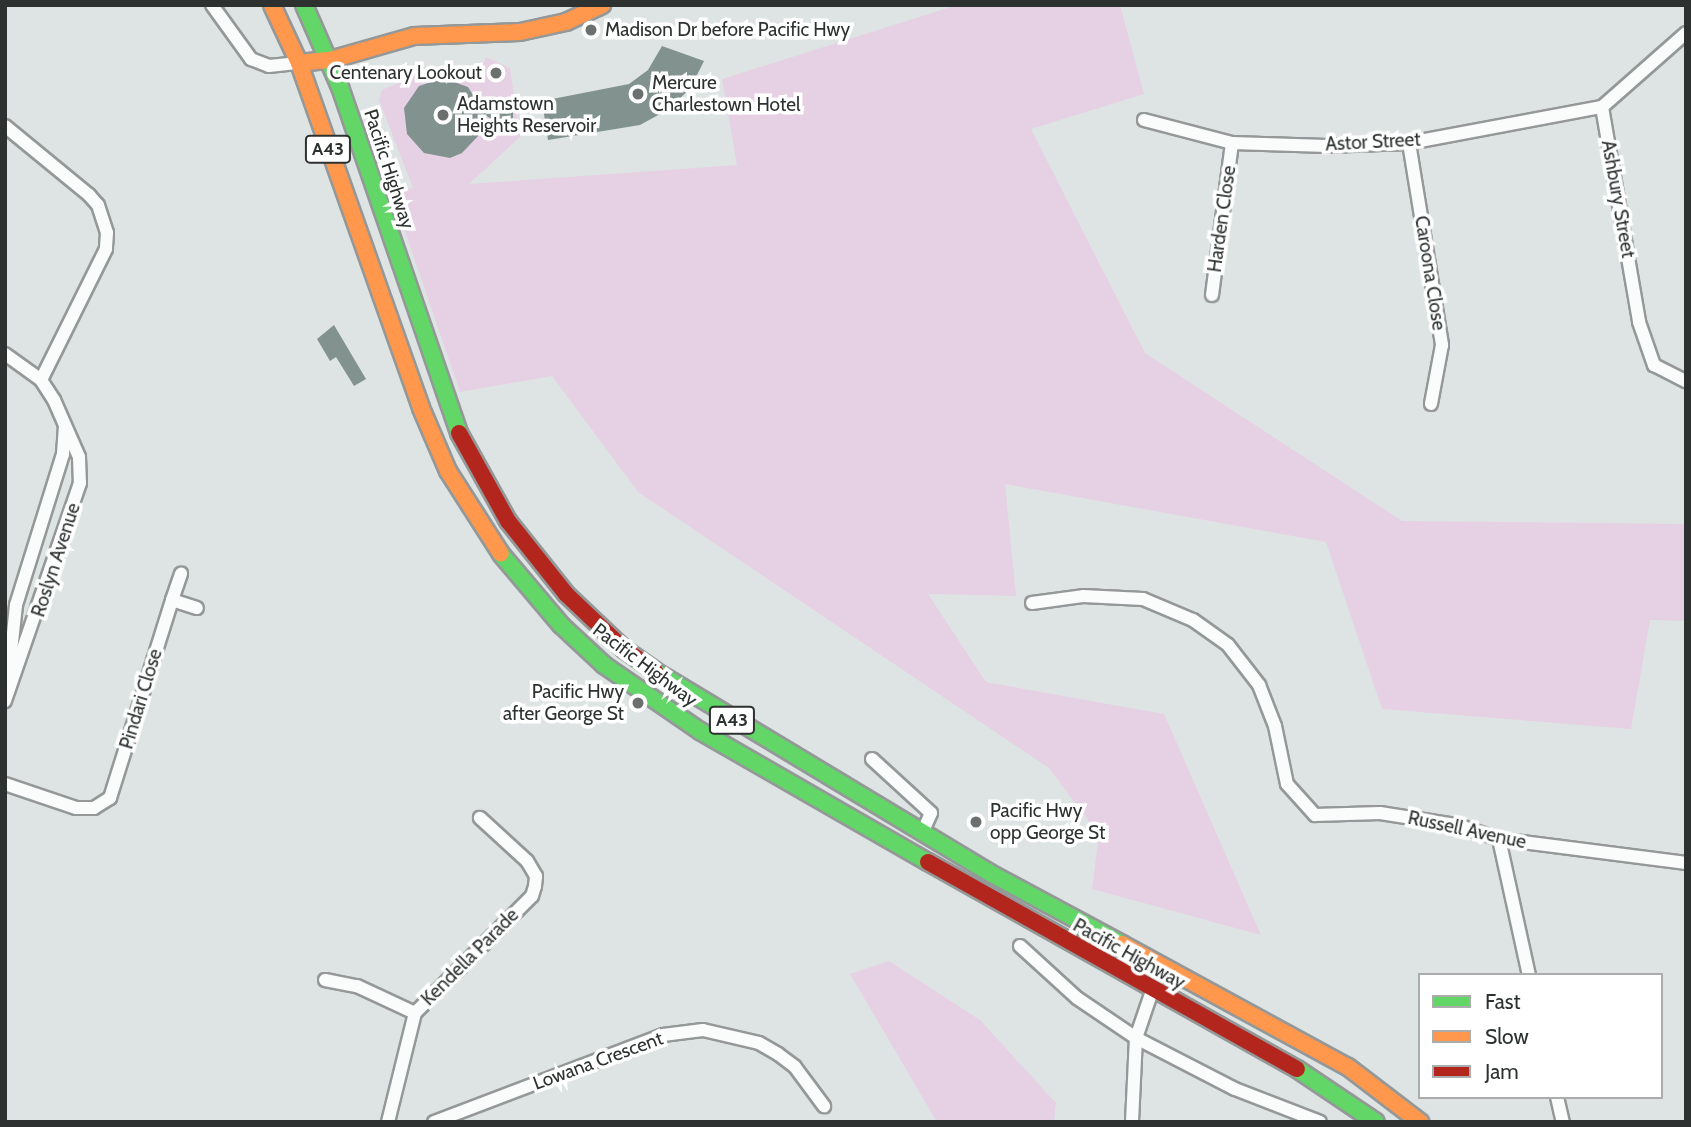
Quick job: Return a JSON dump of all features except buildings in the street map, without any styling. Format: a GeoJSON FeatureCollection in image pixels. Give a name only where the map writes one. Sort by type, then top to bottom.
{"type":"FeatureCollection","features":[{"type":"Feature","properties":{"kind":"main road","name":"Pacific Highway"},"geometry":{"type":"LineString","coordinates":[[272,5],[299,63],[421,408],[448,471],[493,545],[561,625],[604,665],[700,731],[1152,991],[1317,1080],[1376,1122]]}},
{"type":"Feature","properties":{"kind":"main road","name":"Pacific Highway"},"geometry":{"type":"LineString","coordinates":[[304,5],[330,60],[455,426],[508,521],[537,560],[597,625],[660,676],[922,833],[1348,1067],[1420,1122]]}},
{"type":"Feature","properties":{"kind":"main road"},"geometry":{"type":"LineString","coordinates":[[299,63],[330,60],[414,36],[520,33],[566,22],[602,5]]}},
{"type":"Feature","properties":{"kind":"street"},"geometry":{"type":"LineString","coordinates":[[212,5],[251,60],[270,66],[299,63]]}},
{"type":"Feature","properties":{"kind":"street"},"geometry":{"type":"LineString","coordinates":[[1602,107],[1686,33]]}},
{"type":"Feature","properties":{"kind":"street","name":"Astor Street"},"geometry":{"type":"LineString","coordinates":[[1144,120],[1232,143],[1409,143],[1602,107]]}},
{"type":"Feature","properties":{"kind":"street","name":"Ashbury Street"},"geometry":{"type":"LineString","coordinates":[[1602,107],[1639,322],[1654,365],[1686,380]]}},
{"type":"Feature","properties":{"kind":"street"},"geometry":{"type":"LineString","coordinates":[[5,126],[89,195],[97,205],[107,233],[106,249],[41,380]]}},
{"type":"Feature","properties":{"kind":"street","name":"Harden Close"},"geometry":{"type":"LineString","coordinates":[[1212,295],[1232,143]]}},
{"type":"Feature","properties":{"kind":"street","name":"Caroona Close"},"geometry":{"type":"LineString","coordinates":[[1409,143],[1442,345],[1431,404]]}},
{"type":"Feature","properties":{"kind":"street","name":"Roslyn Avenue"},"geometry":{"type":"LineString","coordinates":[[5,354],[41,380],[66,422],[79,457],[80,483],[22,663],[6,698]]}},
{"type":"Feature","properties":{"kind":"street","name":"Roslyn Avenue"},"geometry":{"type":"LineString","coordinates":[[6,698],[16,605],[63,454],[66,422]]}},
{"type":"Feature","properties":{"kind":"street","name":"Pindari Close"},"geometry":{"type":"LineString","coordinates":[[5,784],[76,808],[94,808],[110,798],[181,574]]}},
{"type":"Feature","properties":{"kind":"street","name":"Russell Avenue"},"geometry":{"type":"LineString","coordinates":[[1032,603],[1083,596],[1143,599],[1193,620],[1228,645],[1259,685],[1275,726],[1287,784],[1315,815],[1380,813],[1458,825],[1499,839],[1686,863]]}},
{"type":"Feature","properties":{"kind":"street"},"geometry":{"type":"LineString","coordinates":[[173,600],[197,608]]}},
{"type":"Feature","properties":{"kind":"street"},"geometry":{"type":"LineString","coordinates":[[872,760],[931,813],[922,833]]}},
{"type":"Feature","properties":{"kind":"street","name":"Kendella Parade"},"geometry":{"type":"LineString","coordinates":[[391,1121],[415,1013],[532,896],[536,876],[527,861],[480,818]]}},
{"type":"Feature","properties":{"kind":"street"},"geometry":{"type":"LineString","coordinates":[[1499,839],[1529,973]]}},
{"type":"Feature","properties":{"kind":"street"},"geometry":{"type":"LineString","coordinates":[[1020,946],[1077,998],[1136,1038],[1235,1088],[1320,1122]]}},
{"type":"Feature","properties":{"kind":"street"},"geometry":{"type":"LineString","coordinates":[[325,980],[357,986],[415,1013]]}},
{"type":"Feature","properties":{"kind":"street"},"geometry":{"type":"LineString","coordinates":[[1132,1122],[1136,1038],[1152,991]]}},
{"type":"Feature","properties":{"kind":"street","name":"Lowana Crescent"},"geometry":{"type":"LineString","coordinates":[[434,1122],[663,1035],[703,1030],[750,1040],[778,1054],[811,1085],[824,1106]]}},
{"type":"Feature","properties":{"kind":"street"},"geometry":{"type":"LineString","coordinates":[[1557,1099],[1563,1122]]}},
{"type":"Feature","properties":{"kind":"shaded area"},"geometry":{"type":"Polygon","coordinates":[[[957,5],[1120,5],[1144,94],[1031,129],[1145,353],[1402,521],[1686,524],[1686,621],[1650,620],[1631,729],[1382,709],[1326,542],[1005,484],[1016,596],[928,594],[986,682],[1164,714],[1261,935],[1092,889],[1099,835],[1049,768],[638,492],[552,376],[460,392],[391,191],[413,188],[379,100],[382,90],[431,69],[478,75],[486,57],[510,68],[520,137],[469,184],[737,165],[722,79],[957,5]]]}},
{"type":"Feature","properties":{"kind":"shaded area"},"geometry":{"type":"Polygon","coordinates":[[[889,961],[980,1020],[1056,1103],[1054,1122],[937,1122],[850,974],[889,961]]]}},
{"type":"Feature","properties":{"kind":"traffic: fast"},"geometry":{"type":"LineString","coordinates":[[304,5],[340,87],[459,433]]}},
{"type":"Feature","properties":{"kind":"traffic: fast"},"geometry":{"type":"LineString","coordinates":[[501,554],[561,625],[604,665],[700,731],[928,862]]}},
{"type":"Feature","properties":{"kind":"traffic: fast"},"geometry":{"type":"LineString","coordinates":[[655,671],[990,873],[1122,944]]}},
{"type":"Feature","properties":{"kind":"traffic: fast"},"geometry":{"type":"LineString","coordinates":[[1297,1069],[1376,1122]]}},
{"type":"Feature","properties":{"kind":"traffic: slow"},"geometry":{"type":"LineString","coordinates":[[272,5],[299,63],[421,408],[448,471],[501,554]]}},
{"type":"Feature","properties":{"kind":"traffic: slow"},"geometry":{"type":"LineString","coordinates":[[299,63],[330,60],[414,36],[520,32],[566,22],[602,5]]}},
{"type":"Feature","properties":{"kind":"traffic: slow"},"geometry":{"type":"LineString","coordinates":[[1122,944],[1348,1067],[1420,1122]]}},
{"type":"Feature","properties":{"kind":"traffic: jam"},"geometry":{"type":"LineString","coordinates":[[459,433],[508,521],[566,594],[624,649],[655,671]]}},
{"type":"Feature","properties":{"kind":"traffic: jam"},"geometry":{"type":"LineString","coordinates":[[928,862],[1297,1069]]}},
{"type":"Feature","properties":{"kind":"place","name":"Madison Dr before Pacific Hwy"},"geometry":{"type":"Point","coordinates":[591,30]}},
{"type":"Feature","properties":{"kind":"place","name":"Centenary Lookout"},"geometry":{"type":"Point","coordinates":[496,73]}},
{"type":"Feature","properties":{"kind":"place","name":"Mercure Charlestown Hotel"},"geometry":{"type":"Point","coordinates":[638,94]}},
{"type":"Feature","properties":{"kind":"place","name":"Adamstown Heights Reservoir"},"geometry":{"type":"Point","coordinates":[443,115]}},
{"type":"Feature","properties":{"kind":"place","name":"Pacific Hwy after George St"},"geometry":{"type":"Point","coordinates":[638,703]}},
{"type":"Feature","properties":{"kind":"place","name":"Pacific Hwy opp George St"},"geometry":{"type":"Point","coordinates":[976,822]}}]}
